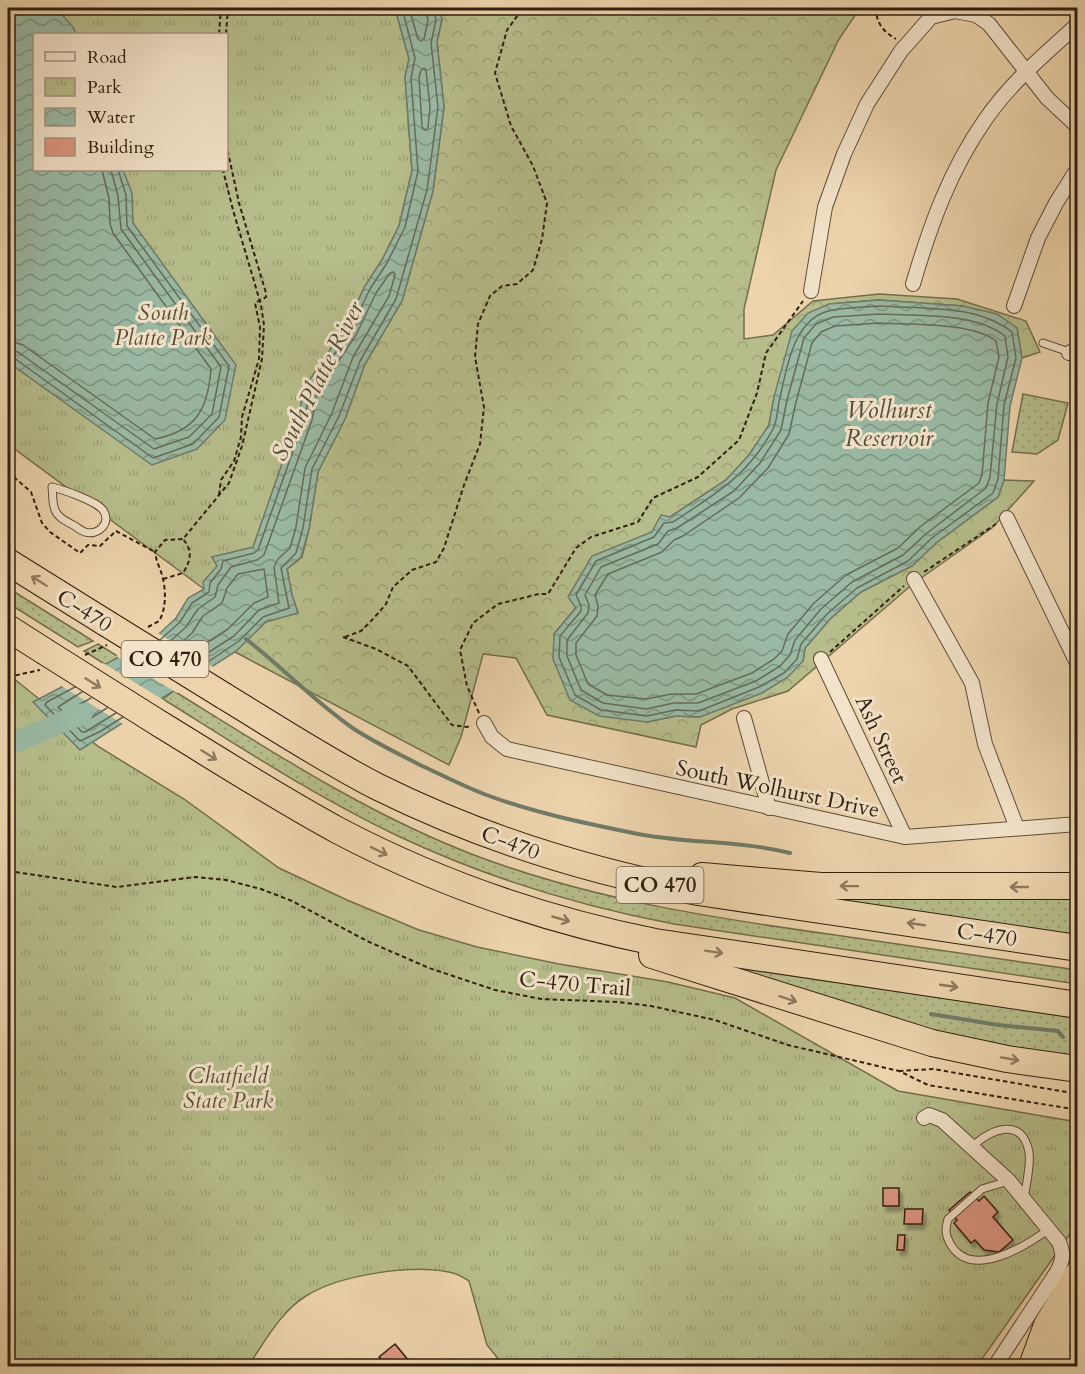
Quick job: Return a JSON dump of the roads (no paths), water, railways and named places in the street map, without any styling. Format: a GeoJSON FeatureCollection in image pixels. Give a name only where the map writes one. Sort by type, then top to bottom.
{"type":"FeatureCollection","features":[{"type":"Feature","properties":{"kind":"highway","name":"C-470"},"geometry":{"type":"LineString","coordinates":[[8,562],[335,763],[407,800],[500,839],[570,862],[698,892],[1077,948]]}},
{"type":"Feature","properties":{"kind":"highway","name":"CO 470"},"geometry":{"type":"LineString","coordinates":[[8,628],[297,808],[384,853],[494,898],[645,940],[1077,1005]]}},
{"type":"Feature","properties":{"kind":"highway"},"geometry":{"type":"LineString","coordinates":[[271,725],[298,730],[387,779],[484,820],[557,844],[649,867],[723,879],[809,885],[1077,886]]}},
{"type":"Feature","properties":{"kind":"highway"},"geometry":{"type":"LineString","coordinates":[[596,928],[652,955],[932,1043],[1013,1060],[1077,1069]]}},
{"type":"Feature","properties":{"kind":"highway"},"geometry":{"type":"LineString","coordinates":[[1032,1366],[1047,1325],[1077,1274]]}},
{"type":"Feature","properties":{"kind":"highway"},"geometry":{"type":"LineString","coordinates":[[1057,1366],[1060,1334],[1077,1306]]}},
{"type":"Feature","properties":{"kind":"highway"},"geometry":{"type":"LineString","coordinates":[[1066,1366],[1077,1349]]}},
{"type":"Feature","properties":{"kind":"street"},"geometry":{"type":"LineString","coordinates":[[811,291],[825,207],[844,154],[867,104],[906,46],[931,17],[955,11],[976,15],[989,24],[1047,98],[1077,127]]}},
{"type":"Feature","properties":{"kind":"street"},"geometry":{"type":"LineString","coordinates":[[913,284],[934,218],[958,163],[986,118],[1027,70],[1077,24]]}},
{"type":"Feature","properties":{"kind":"street"},"geometry":{"type":"LineString","coordinates":[[1014,306],[1038,238],[1077,168]]}},
{"type":"Feature","properties":{"kind":"street"},"geometry":{"type":"LineString","coordinates":[[1007,518],[1077,665]]}},
{"type":"Feature","properties":{"kind":"street"},"geometry":{"type":"LineString","coordinates":[[914,579],[972,683],[985,744],[1017,828]]}},
{"type":"Feature","properties":{"kind":"street","name":"Ash Street"},"geometry":{"type":"LineString","coordinates":[[821,659],[905,837]]}},
{"type":"Feature","properties":{"kind":"street"},"geometry":{"type":"LineString","coordinates":[[744,718],[769,808]]}},
{"type":"Feature","properties":{"kind":"street","name":"South Wolhurst Drive"},"geometry":{"type":"LineString","coordinates":[[484,723],[492,737],[507,749],[905,837],[1077,824]]}},
{"type":"Feature","properties":{"kind":"street"},"geometry":{"type":"LineString","coordinates":[[924,1118],[929,1114],[942,1120],[1010,1181],[1059,1242],[1063,1252],[1063,1260],[1057,1272],[995,1366]]}},
{"type":"Feature","properties":{"kind":"lane"},"geometry":{"type":"LineString","coordinates":[[1043,343],[1075,352]]}},
{"type":"Feature","properties":{"kind":"lane"},"geometry":{"type":"LineString","coordinates":[[52,487],[70,491],[102,509],[105,523],[100,531],[84,532],[58,516],[54,508],[52,487]]}},
{"type":"Feature","properties":{"kind":"lane"},"geometry":{"type":"LineString","coordinates":[[972,1147],[981,1138],[998,1129],[1016,1131],[1022,1136],[1029,1156],[1024,1199]]}},
{"type":"Feature","properties":{"kind":"lane"},"geometry":{"type":"LineString","coordinates":[[1010,1181],[982,1189],[948,1218],[945,1235],[955,1251],[965,1258],[985,1260],[1029,1244],[1049,1229]]}},
{"type":"Feature","properties":{"kind":"water"},"geometry":{"type":"Polygon","coordinates":[[[8,8],[56,8],[76,33],[33,33],[33,171],[123,171],[132,193],[133,223],[236,365],[225,420],[197,449],[152,465],[8,362],[8,8]]]}},
{"type":"Feature","properties":{"kind":"water"},"geometry":{"type":"Polygon","coordinates":[[[395,8],[438,8],[442,19],[437,42],[444,107],[433,191],[402,301],[365,364],[345,419],[318,472],[309,529],[301,557],[287,569],[298,613],[266,622],[235,652],[80,750],[33,702],[159,634],[176,618],[188,598],[204,589],[203,582],[217,566],[212,557],[253,547],[299,415],[304,388],[345,328],[365,286],[382,260],[399,226],[412,171],[405,77],[409,59],[395,8]]]}},
{"type":"Feature","properties":{"kind":"water","name":"Wolhurst Reservoir"},"geometry":{"type":"Polygon","coordinates":[[[879,300],[963,306],[997,314],[1017,328],[1022,358],[1010,406],[1004,480],[998,497],[936,543],[912,566],[861,592],[831,618],[805,648],[803,661],[788,677],[762,693],[700,717],[676,716],[647,722],[599,716],[570,700],[553,659],[554,634],[576,608],[568,597],[592,556],[652,532],[661,515],[670,517],[726,480],[749,455],[769,425],[792,331],[808,313],[829,304],[879,300]]]}},
{"type":"Feature","properties":{"kind":"waterway"},"geometry":{"type":"LineString","coordinates":[[246,639],[354,729],[418,764],[484,794],[539,812],[633,833],[751,846],[790,853]]}},
{"type":"Feature","properties":{"kind":"waterway","name":"South Platte River"},"geometry":{"type":"LineString","coordinates":[[8,745],[82,714]]}},
{"type":"Feature","properties":{"kind":"waterway"},"geometry":{"type":"LineString","coordinates":[[931,1014],[998,1025],[1058,1031],[1063,1037]]}},
{"type":"Feature","properties":{"kind":"park label","name":"South Platte Park"},"geometry":{"type":"Point","coordinates":[163,324]}},
{"type":"Feature","properties":{"kind":"park label","name":"Chatfield State Park"},"geometry":{"type":"Point","coordinates":[228,1088]}}]}
